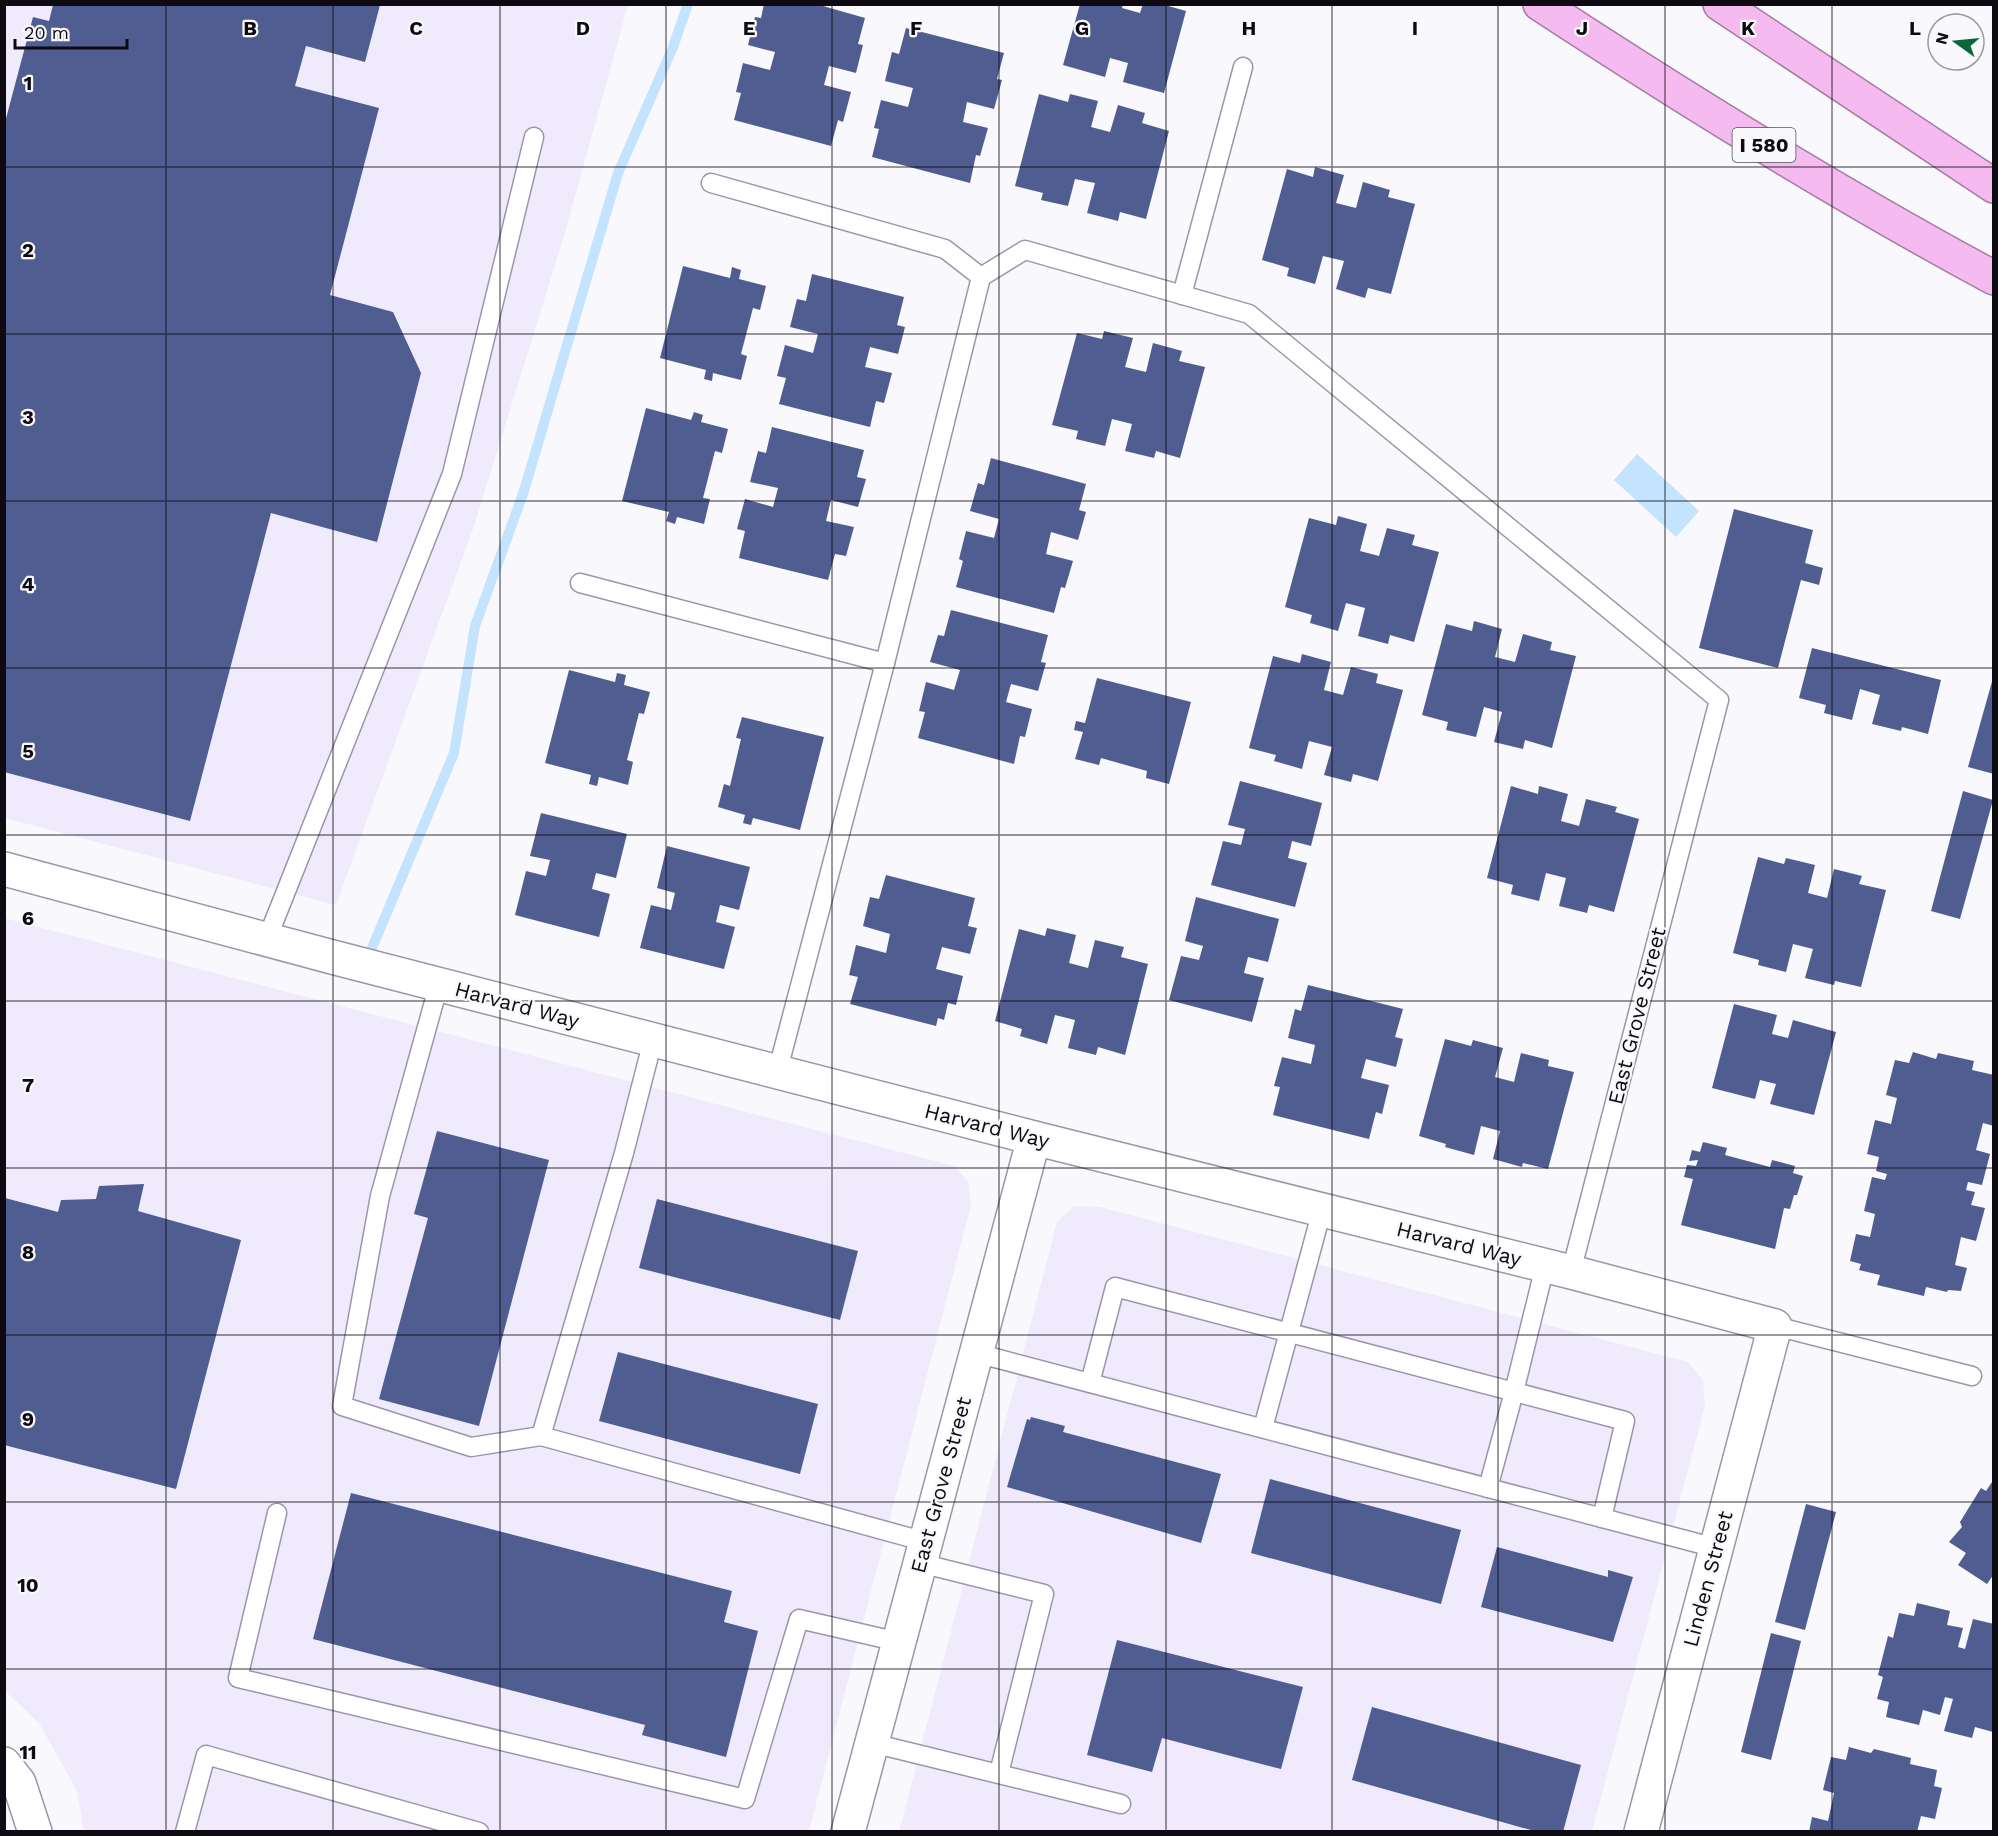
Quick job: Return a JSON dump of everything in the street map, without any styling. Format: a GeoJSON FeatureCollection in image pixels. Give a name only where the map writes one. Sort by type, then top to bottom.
{"type":"FeatureCollection","features":[{"type":"Feature","properties":{"kind":"highway","name":"I 580"},"geometry":{"type":"LineString","coordinates":[[1540,4],[1639,69],[1766,146],[1994,278]]}},
{"type":"Feature","properties":{"kind":"highway"},"geometry":{"type":"LineString","coordinates":[[1720,4],[1994,186]]}},
{"type":"Feature","properties":{"kind":"street","name":"Harvard Way"},"geometry":{"type":"LineString","coordinates":[[4,869],[777,1072],[1775,1326]]}},
{"type":"Feature","properties":{"kind":"street","name":"East Grove Street"},"geometry":{"type":"LineString","coordinates":[[848,1832],[1034,1138]]}},
{"type":"Feature","properties":{"kind":"street","name":"Linden Street"},"geometry":{"type":"LineString","coordinates":[[1641,1832],[1775,1326]]}},
{"type":"Feature","properties":{"kind":"street"},"geometry":{"type":"LineString","coordinates":[[4,1764],[19,1783],[35,1832]]}},
{"type":"Feature","properties":{"kind":"lane"},"geometry":{"type":"LineString","coordinates":[[777,1072],[885,663],[981,277],[1025,250],[1182,295],[1243,67]]}},
{"type":"Feature","properties":{"kind":"lane"},"geometry":{"type":"LineString","coordinates":[[267,939],[452,474],[534,137]]}},
{"type":"Feature","properties":{"kind":"lane"},"geometry":{"type":"LineString","coordinates":[[711,183],[945,249],[981,277]]}},
{"type":"Feature","properties":{"kind":"lane","name":"East Grove Street"},"geometry":{"type":"LineString","coordinates":[[1182,295],[1249,314],[1719,700],[1704,761],[1558,1269],[1514,1392],[1488,1488]]}},
{"type":"Feature","properties":{"kind":"lane"},"geometry":{"type":"LineString","coordinates":[[580,583],[885,663]]}},
{"type":"Feature","properties":{"kind":"lane"},"geometry":{"type":"LineString","coordinates":[[440,984],[380,1196],[342,1406],[471,1447],[541,1436],[923,1552],[1044,1594],[999,1773]]}},
{"type":"Feature","properties":{"kind":"lane"},"geometry":{"type":"LineString","coordinates":[[541,1436],[624,1153],[653,1040]]}},
{"type":"Feature","properties":{"kind":"lane"},"geometry":{"type":"LineString","coordinates":[[1263,1428],[1323,1210]]}},
{"type":"Feature","properties":{"kind":"lane"},"geometry":{"type":"LineString","coordinates":[[1090,1383],[1115,1287],[1625,1420],[1602,1518]]}},
{"type":"Feature","properties":{"kind":"lane","name":"Harvard Way"},"geometry":{"type":"LineString","coordinates":[[1775,1326],[1972,1376]]}},
{"type":"Feature","properties":{"kind":"lane"},"geometry":{"type":"LineString","coordinates":[[976,1353],[1716,1548]]}},
{"type":"Feature","properties":{"kind":"lane"},"geometry":{"type":"LineString","coordinates":[[277,1513],[238,1678],[745,1799],[799,1619],[899,1642]]}},
{"type":"Feature","properties":{"kind":"lane"},"geometry":{"type":"LineString","coordinates":[[872,1743],[1121,1804]]}},
{"type":"Feature","properties":{"kind":"lane"},"geometry":{"type":"LineString","coordinates":[[185,1832],[206,1755],[479,1832]]}},
{"type":"Feature","properties":{"kind":"shaded area"},"geometry":{"type":"Polygon","coordinates":[[[4,5],[628,5],[564,236],[474,526],[336,905],[5,818],[4,5]]]}},
{"type":"Feature","properties":{"kind":"shaded area"},"geometry":{"type":"Polygon","coordinates":[[[4,918],[954,1166],[968,1181],[971,1205],[809,1831],[84,1831],[77,1791],[39,1723],[5,1691],[4,918]]]}},
{"type":"Feature","properties":{"kind":"shaded area"},"geometry":{"type":"Polygon","coordinates":[[[1074,1206],[1100,1207],[1688,1362],[1703,1380],[1705,1406],[1592,1831],[899,1832],[1057,1222],[1074,1206]]]}},
{"type":"Feature","properties":{"kind":"water"},"geometry":{"type":"Polygon","coordinates":[[[1637,454],[1699,511],[1676,537],[1614,480],[1637,454]]]}},
{"type":"Feature","properties":{"kind":"building"},"geometry":{"type":"Polygon","coordinates":[[[764,4],[816,4],[865,18],[858,44],[863,45],[856,73],[829,66],[824,85],[851,92],[843,122],[838,120],[831,146],[734,120],[741,93],[736,92],[743,63],[770,70],[775,52],[748,45],[755,17],[761,18],[764,4]]]}},
{"type":"Feature","properties":{"kind":"building"},"geometry":{"type":"Polygon","coordinates":[[[1080,4],[1123,4],[1122,8],[1140,13],[1143,4],[1161,4],[1186,11],[1164,93],[1123,82],[1128,63],[1110,58],[1105,77],[1063,65],[1080,4]]]}},
{"type":"Feature","properties":{"kind":"building"},"geometry":{"type":"Polygon","coordinates":[[[53,5],[380,5],[365,62],[306,46],[295,86],[379,108],[330,295],[393,312],[421,373],[377,542],[271,513],[190,821],[4,772],[4,126],[33,17],[49,21],[53,5]]]}},
{"type":"Feature","properties":{"kind":"building"},"geometry":{"type":"Polygon","coordinates":[[[906,28],[1004,53],[997,79],[1002,80],[994,109],[967,102],[963,122],[988,128],[980,156],[976,155],[970,183],[872,157],[879,129],[874,128],[881,100],[908,107],[913,88],[885,81],[892,52],[899,54],[906,28]]]}},
{"type":"Feature","properties":{"kind":"building"},"geometry":{"type":"Polygon","coordinates":[[[1039,94],[1068,102],[1070,94],[1098,101],[1091,127],[1110,132],[1118,105],[1145,113],[1142,123],[1169,131],[1146,219],[1120,212],[1118,221],[1087,213],[1095,183],[1075,179],[1068,206],[1041,200],[1043,193],[1015,186],[1039,94]]]}},
{"type":"Feature","properties":{"kind":"building"},"geometry":{"type":"Polygon","coordinates":[[[1315,167],[1344,175],[1336,203],[1356,208],[1363,182],[1390,190],[1388,197],[1415,204],[1391,294],[1368,288],[1365,298],[1336,289],[1344,261],[1323,256],[1315,284],[1287,276],[1289,268],[1262,260],[1287,169],[1313,177],[1315,167]]]}},
{"type":"Feature","properties":{"kind":"building"},"geometry":{"type":"Polygon","coordinates":[[[683,266],[730,278],[732,267],[741,270],[739,279],[766,286],[760,310],[753,308],[741,354],[747,356],[741,380],[713,373],[712,381],[704,379],[706,370],[660,358],[683,266]]]}},
{"type":"Feature","properties":{"kind":"building"},"geometry":{"type":"Polygon","coordinates":[[[812,274],[904,297],[897,325],[905,327],[898,354],[870,347],[865,367],[892,373],[884,403],[876,401],[870,427],[779,404],[786,378],[777,376],[785,345],[813,353],[818,334],[790,327],[797,299],[806,301],[812,274]]]}},
{"type":"Feature","properties":{"kind":"building"},"geometry":{"type":"Polygon","coordinates":[[[1104,331],[1133,338],[1125,367],[1146,372],[1153,343],[1182,351],[1179,361],[1205,367],[1180,458],[1156,451],[1154,458],[1125,451],[1132,424],[1112,419],[1105,446],[1076,439],[1078,431],[1052,425],[1077,333],[1102,339],[1104,331]]]}},
{"type":"Feature","properties":{"kind":"building"},"geometry":{"type":"Polygon","coordinates":[[[646,408],[691,420],[694,412],[703,415],[701,422],[728,429],[722,453],[715,451],[703,498],[710,499],[704,524],[677,517],[675,524],[666,521],[669,512],[622,501],[646,408]]]}},
{"type":"Feature","properties":{"kind":"building"},"geometry":{"type":"Polygon","coordinates":[[[772,427],[864,450],[857,477],[866,479],[858,507],[831,500],[826,521],[854,527],[846,556],[835,554],[828,580],[739,558],[745,531],[737,529],[745,499],[773,507],[778,488],[750,482],[758,451],[766,453],[772,427]]]}},
{"type":"Feature","properties":{"kind":"building"},"geometry":{"type":"Polygon","coordinates":[[[991,458],[1086,484],[1079,510],[1086,512],[1078,540],[1051,532],[1046,554],[1073,561],[1065,588],[1061,587],[1054,613],[956,587],[963,561],[959,559],[966,531],[994,538],[999,519],[970,511],[978,483],[984,485],[991,458]]]}},
{"type":"Feature","properties":{"kind":"building"},"geometry":{"type":"Polygon","coordinates":[[[1734,509],[1813,530],[1805,563],[1823,568],[1819,585],[1801,580],[1778,668],[1699,648],[1734,509]]]}},
{"type":"Feature","properties":{"kind":"building"},"geometry":{"type":"Polygon","coordinates":[[[1338,516],[1367,524],[1360,551],[1379,556],[1387,528],[1415,535],[1412,545],[1439,552],[1414,642],[1390,635],[1388,644],[1358,636],[1365,608],[1346,603],[1338,631],[1310,623],[1312,615],[1285,607],[1309,518],[1336,525],[1338,516]]]}},
{"type":"Feature","properties":{"kind":"building"},"geometry":{"type":"Polygon","coordinates":[[[951,610],[1048,635],[1041,662],[1046,663],[1038,691],[1011,684],[1006,702],[1032,709],[1025,737],[1020,736],[1014,764],[918,738],[925,712],[919,711],[926,682],[954,690],[960,670],[930,662],[938,635],[944,636],[951,610]]]}},
{"type":"Feature","properties":{"kind":"building"},"geometry":{"type":"Polygon","coordinates":[[[1474,621],[1502,629],[1495,657],[1515,662],[1523,634],[1552,642],[1550,650],[1576,656],[1552,748],[1525,740],[1523,749],[1494,742],[1502,712],[1484,707],[1476,737],[1446,730],[1448,722],[1422,715],[1446,624],[1472,631],[1474,621]]]}},
{"type":"Feature","properties":{"kind":"building"},"geometry":{"type":"Polygon","coordinates":[[[1812,648],[1941,680],[1928,734],[1902,727],[1901,731],[1872,724],[1880,695],[1860,689],[1852,720],[1824,713],[1826,705],[1799,698],[1812,648]]]}},
{"type":"Feature","properties":{"kind":"building"},"geometry":{"type":"Polygon","coordinates":[[[1302,654],[1331,662],[1324,690],[1343,695],[1351,667],[1378,674],[1376,683],[1403,690],[1378,781],[1353,774],[1351,782],[1324,775],[1332,747],[1309,741],[1302,769],[1274,761],[1276,755],[1249,748],[1273,656],[1300,663],[1302,654]]]}},
{"type":"Feature","properties":{"kind":"building"},"geometry":{"type":"Polygon","coordinates":[[[569,670],[615,682],[617,673],[626,675],[624,685],[650,692],[644,714],[639,713],[627,760],[633,762],[628,785],[599,777],[597,786],[589,784],[591,775],[545,763],[569,670]]]}},
{"type":"Feature","properties":{"kind":"building"},"geometry":{"type":"Polygon","coordinates":[[[1097,678],[1191,702],[1169,784],[1146,778],[1147,771],[1101,758],[1099,765],[1075,759],[1083,732],[1074,730],[1076,721],[1085,723],[1097,678]]]}},
{"type":"Feature","properties":{"kind":"building"},"geometry":{"type":"Polygon","coordinates":[[[1994,678],[1994,774],[1968,767],[1994,678]]]}},
{"type":"Feature","properties":{"kind":"building"},"geometry":{"type":"Polygon","coordinates":[[[742,717],[824,737],[800,830],[753,818],[751,825],[743,823],[745,815],[718,807],[724,784],[730,786],[741,739],[736,738],[742,717]]]}},
{"type":"Feature","properties":{"kind":"building"},"geometry":{"type":"Polygon","coordinates":[[[1240,781],[1322,803],[1311,846],[1292,841],[1288,858],[1307,863],[1295,907],[1211,885],[1223,841],[1241,845],[1245,829],[1228,825],[1240,781]]]}},
{"type":"Feature","properties":{"kind":"building"},"geometry":{"type":"Polygon","coordinates":[[[1511,786],[1538,794],[1539,786],[1568,794],[1561,821],[1579,826],[1586,799],[1617,807],[1615,812],[1639,819],[1614,912],[1589,905],[1587,913],[1559,906],[1566,878],[1546,873],[1539,901],[1511,894],[1513,885],[1487,878],[1511,786]]]}},
{"type":"Feature","properties":{"kind":"building"},"geometry":{"type":"Polygon","coordinates":[[[1963,791],[1993,800],[1960,919],[1931,911],[1963,791]]]}},
{"type":"Feature","properties":{"kind":"building"},"geometry":{"type":"Polygon","coordinates":[[[541,813],[627,834],[616,878],[596,873],[592,889],[610,894],[599,937],[515,915],[526,871],[546,876],[550,860],[530,856],[541,813]]]}},
{"type":"Feature","properties":{"kind":"building"},"geometry":{"type":"Polygon","coordinates":[[[667,846],[750,867],[739,910],[720,905],[716,922],[735,927],[724,969],[640,948],[651,905],[671,910],[675,893],[657,888],[667,846]]]}},
{"type":"Feature","properties":{"kind":"building"},"geometry":{"type":"Polygon","coordinates":[[[1758,857],[1784,864],[1786,858],[1815,865],[1808,893],[1827,898],[1834,869],[1862,876],[1859,884],[1886,890],[1861,987],[1835,981],[1834,985],[1805,978],[1813,949],[1793,944],[1786,972],[1758,965],[1759,960],[1733,953],[1758,857]]]}},
{"type":"Feature","properties":{"kind":"building"},"geometry":{"type":"Polygon","coordinates":[[[886,875],[975,898],[968,926],[977,928],[970,954],[942,947],[936,969],[963,976],[956,1005],[948,1003],[944,1020],[938,1018],[936,1026],[850,1004],[858,977],[849,975],[856,945],[886,953],[890,934],[863,926],[870,897],[879,899],[886,875]]]}},
{"type":"Feature","properties":{"kind":"building"},"geometry":{"type":"Polygon","coordinates":[[[1196,897],[1279,919],[1268,962],[1248,957],[1244,973],[1264,978],[1252,1022],[1169,1000],[1181,956],[1199,960],[1203,946],[1185,941],[1196,897]]]}},
{"type":"Feature","properties":{"kind":"building"},"geometry":{"type":"Polygon","coordinates":[[[1047,928],[1076,935],[1069,963],[1088,968],[1095,940],[1124,947],[1121,957],[1148,964],[1125,1055],[1098,1047],[1096,1055],[1068,1048],[1075,1020],[1055,1015],[1047,1044],[1020,1036],[1022,1029],[995,1021],[1019,929],[1045,936],[1047,928]]]}},
{"type":"Feature","properties":{"kind":"building"},"geometry":{"type":"Polygon","coordinates":[[[1308,985],[1403,1009],[1395,1037],[1403,1039],[1396,1067],[1366,1059],[1361,1078],[1389,1085],[1382,1114],[1376,1112],[1369,1139],[1273,1115],[1280,1087],[1274,1086],[1282,1057],[1311,1064],[1315,1045],[1288,1038],[1295,1009],[1301,1011],[1308,985]]]}},
{"type":"Feature","properties":{"kind":"building"},"geometry":{"type":"Polygon","coordinates":[[[1734,1004],[1777,1015],[1772,1034],[1788,1038],[1793,1020],[1836,1032],[1814,1115],[1770,1104],[1776,1084],[1760,1080],[1755,1099],[1712,1088],[1734,1004]]]}},
{"type":"Feature","properties":{"kind":"building"},"geometry":{"type":"Polygon","coordinates":[[[1445,1039],[1471,1046],[1473,1040],[1503,1048],[1495,1077],[1514,1082],[1521,1053],[1549,1060],[1548,1066],[1574,1072],[1548,1169],[1523,1163],[1522,1167],[1493,1159],[1500,1131],[1481,1126],[1474,1155],[1445,1147],[1446,1144],[1419,1136],[1445,1039]]]}},
{"type":"Feature","properties":{"kind":"building"},"geometry":{"type":"Polygon","coordinates":[[[1913,1052],[1936,1059],[1938,1053],[1974,1061],[1972,1070],[1994,1075],[1994,1126],[1983,1123],[1976,1150],[1990,1154],[1982,1185],[1968,1182],[1966,1190],[1975,1192],[1971,1205],[1985,1208],[1976,1241],[1961,1237],[1955,1265],[1967,1268],[1961,1291],[1948,1290],[1947,1292],[1926,1287],[1924,1296],[1877,1285],[1880,1275],[1859,1270],[1861,1264],[1850,1261],[1856,1234],[1870,1237],[1875,1214],[1864,1211],[1872,1177],[1885,1180],[1887,1174],[1876,1171],[1879,1157],[1867,1154],[1875,1120],[1891,1124],[1897,1098],[1886,1095],[1895,1060],[1909,1063],[1913,1052]]]}},
{"type":"Feature","properties":{"kind":"building"},"geometry":{"type":"Polygon","coordinates":[[[437,1131],[549,1160],[479,1426],[379,1399],[428,1218],[414,1214],[437,1131]]]}},
{"type":"Feature","properties":{"kind":"building"},"geometry":{"type":"Polygon","coordinates":[[[1703,1142],[1727,1148],[1725,1155],[1770,1167],[1772,1160],[1795,1166],[1793,1173],[1803,1176],[1790,1209],[1784,1208],[1775,1249],[1681,1225],[1693,1179],[1684,1177],[1687,1165],[1696,1166],[1698,1160],[1689,1161],[1692,1150],[1700,1152],[1703,1142]]]}},
{"type":"Feature","properties":{"kind":"building"},"geometry":{"type":"Polygon","coordinates":[[[144,1184],[138,1211],[241,1240],[176,1489],[4,1445],[5,1198],[58,1212],[61,1200],[96,1199],[99,1186],[144,1184]]]}},
{"type":"Feature","properties":{"kind":"building"},"geometry":{"type":"Polygon","coordinates":[[[657,1199],[858,1251],[840,1320],[639,1268],[657,1199]]]}},
{"type":"Feature","properties":{"kind":"building"},"geometry":{"type":"Polygon","coordinates":[[[618,1352],[818,1404],[800,1474],[599,1421],[618,1352]]]}},
{"type":"Feature","properties":{"kind":"building"},"geometry":{"type":"Polygon","coordinates":[[[1031,1417],[1065,1426],[1063,1432],[1221,1474],[1201,1543],[1007,1487],[1027,1419],[1030,1420],[1031,1417]]]}},
{"type":"Feature","properties":{"kind":"building"},"geometry":{"type":"Polygon","coordinates":[[[1270,1479],[1461,1530],[1441,1604],[1251,1553],[1270,1479]]]}},
{"type":"Feature","properties":{"kind":"building"},"geometry":{"type":"Polygon","coordinates":[[[1994,1479],[1994,1574],[1987,1584],[1958,1565],[1966,1553],[1949,1542],[1962,1527],[1960,1522],[1981,1488],[1986,1491],[1994,1479]]]}},
{"type":"Feature","properties":{"kind":"building"},"geometry":{"type":"Polygon","coordinates":[[[351,1493],[732,1591],[724,1622],[758,1631],[726,1757],[642,1735],[645,1725],[313,1639],[351,1493]]]}},
{"type":"Feature","properties":{"kind":"building"},"geometry":{"type":"Polygon","coordinates":[[[1806,1504],[1836,1512],[1805,1630],[1775,1622],[1806,1504]]]}},
{"type":"Feature","properties":{"kind":"building"},"geometry":{"type":"Polygon","coordinates":[[[1497,1547],[1608,1577],[1608,1570],[1633,1577],[1613,1642],[1481,1607],[1497,1547]]]}},
{"type":"Feature","properties":{"kind":"building"},"geometry":{"type":"Polygon","coordinates":[[[1917,1603],[1950,1611],[1947,1625],[1963,1628],[1958,1647],[1965,1649],[1973,1619],[1994,1624],[1993,1732],[1975,1727],[1972,1738],[1944,1731],[1953,1699],[1945,1697],[1940,1715],[1923,1710],[1919,1725],[1886,1717],[1889,1702],[1877,1699],[1883,1677],[1878,1675],[1888,1636],[1893,1638],[1899,1613],[1914,1616],[1917,1603]]]}},
{"type":"Feature","properties":{"kind":"building"},"geometry":{"type":"Polygon","coordinates":[[[1771,1633],[1801,1641],[1771,1760],[1741,1752],[1771,1633]]]}},
{"type":"Feature","properties":{"kind":"building"},"geometry":{"type":"Polygon","coordinates":[[[1117,1640],[1303,1687],[1281,1769],[1162,1738],[1152,1772],[1087,1755],[1117,1640]]]}},
{"type":"Feature","properties":{"kind":"building"},"geometry":{"type":"Polygon","coordinates":[[[1372,1707],[1581,1765],[1563,1832],[1538,1832],[1352,1780],[1372,1707]]]}},
{"type":"Feature","properties":{"kind":"building"},"geometry":{"type":"Polygon","coordinates":[[[1849,1747],[1871,1753],[1874,1749],[1911,1758],[1910,1764],[1937,1770],[1934,1786],[1942,1788],[1935,1819],[1921,1816],[1917,1832],[1809,1832],[1812,1817],[1828,1821],[1834,1793],[1823,1790],[1831,1757],[1846,1760],[1849,1747]]]}},
{"type":"Feature","properties":{"kind":"waterway"},"geometry":{"type":"LineString","coordinates":[[372,948],[454,753],[475,626],[523,494],[618,173],[673,47],[688,4]]}}]}
